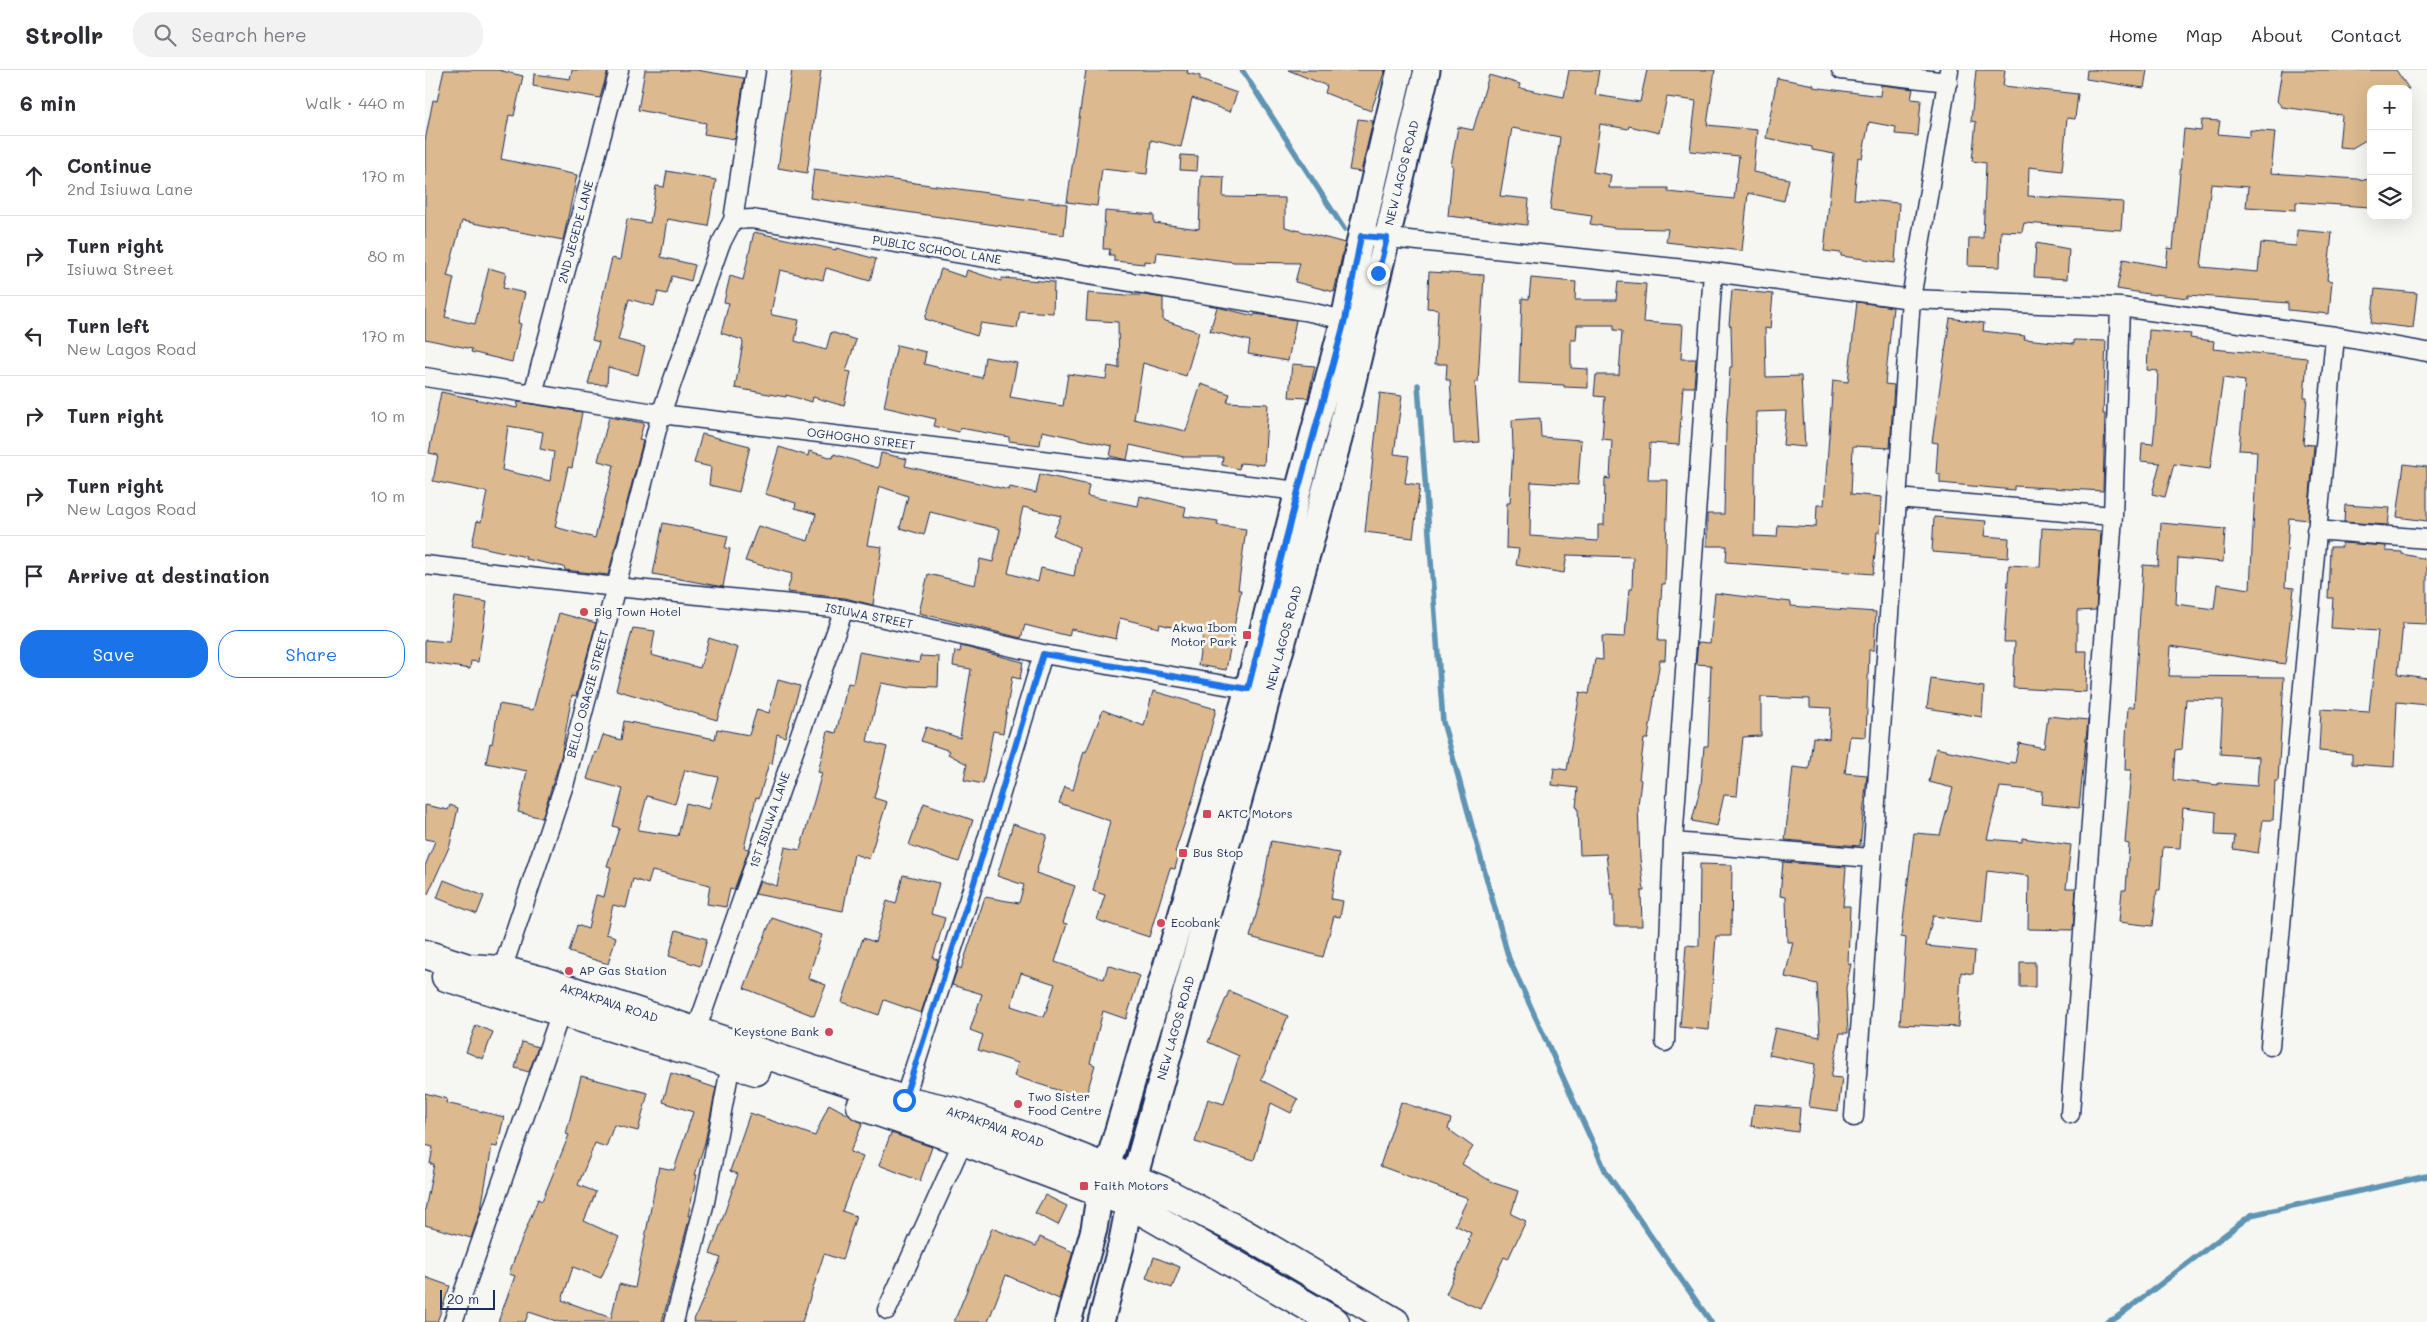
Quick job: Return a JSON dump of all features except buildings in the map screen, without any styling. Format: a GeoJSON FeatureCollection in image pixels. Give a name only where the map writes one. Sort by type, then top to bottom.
{"type":"FeatureCollection","features":[{"type":"Feature","properties":{"kind":"highway","name":"AKPAKPAVA ROAD"},"geometry":{"type":"LineString","coordinates":[[425,954],[468,968],[502,970],[604,1000],[904,1100],[957,1112],[1131,1191],[1335,1322]]}},
{"type":"Feature","properties":{"kind":"highway","name":"AKPAKPAVA ROAD"},"geometry":{"type":"LineString","coordinates":[[425,971],[731,1063],[963,1140],[1104,1180]]}},
{"type":"Feature","properties":{"kind":"highway","name":"AKPAKPAVA ROAD"},"geometry":{"type":"LineString","coordinates":[[1131,1191],[1161,1190],[1243,1233],[1395,1322]]}},
{"type":"Feature","properties":{"kind":"main road","name":"NEW LAGOS ROAD"},"geometry":{"type":"LineString","coordinates":[[1068,1322],[1095,1229],[1104,1180],[1248,689],[1298,491],[1345,320],[1361,236],[1401,70]]}},
{"type":"Feature","properties":{"kind":"main road","name":"NEW LAGOS ROAD"},"geometry":{"type":"LineString","coordinates":[[1101,1322],[1121,1246],[1131,1191],[1339,439],[1427,70]]}},
{"type":"Feature","properties":{"kind":"street","name":"2ND JEGEDE LANE"},"geometry":{"type":"LineString","coordinates":[[533,394],[619,70]]}},
{"type":"Feature","properties":{"kind":"street"},"geometry":{"type":"LineString","coordinates":[[661,414],[721,245],[733,220],[756,70]]}},
{"type":"Feature","properties":{"kind":"street"},"geometry":{"type":"LineString","coordinates":[[1841,70],[1949,76],[1911,299],[1854,1117]]}},
{"type":"Feature","properties":{"kind":"street","name":"PUBLIC SCHOOL LANE"},"geometry":{"type":"LineString","coordinates":[[733,220],[752,219],[1310,312],[1345,320]]}},
{"type":"Feature","properties":{"kind":"street"},"geometry":{"type":"LineString","coordinates":[[1361,236],[1713,272],[1911,299],[2120,307],[2335,336],[2427,352]]}},
{"type":"Feature","properties":{"kind":"street"},"geometry":{"type":"LineString","coordinates":[[1665,1042],[1673,842],[1713,272]]}},
{"type":"Feature","properties":{"kind":"street"},"geometry":{"type":"LineString","coordinates":[[2069,1114],[2113,516],[2120,307]]}},
{"type":"Feature","properties":{"kind":"street"},"geometry":{"type":"LineString","coordinates":[[2270,1046],[2335,336]]}},
{"type":"Feature","properties":{"kind":"street","name":"OGHOGHO STREET"},"geometry":{"type":"LineString","coordinates":[[425,377],[661,414],[1298,491]]}},
{"type":"Feature","properties":{"kind":"street","name":"BELLO OSAGIE STREET"},"geometry":{"type":"LineString","coordinates":[[502,970],[565,782],[661,414]]}},
{"type":"Feature","properties":{"kind":"street"},"geometry":{"type":"LineString","coordinates":[[1897,498],[2113,516]]}},
{"type":"Feature","properties":{"kind":"street"},"geometry":{"type":"LineString","coordinates":[[2316,530],[2427,539]]}},
{"type":"Feature","properties":{"kind":"street","name":"ISIUWA STREET"},"geometry":{"type":"LineString","coordinates":[[425,565],[616,587],[844,609],[1043,654],[1248,689]]}},
{"type":"Feature","properties":{"kind":"street","name":"1ST ISIUWA LANE"},"geometry":{"type":"LineString","coordinates":[[696,1031],[844,609]]}},
{"type":"Feature","properties":{"kind":"street"},"geometry":{"type":"LineString","coordinates":[[904,1100],[972,889],[1043,654]]}},
{"type":"Feature","properties":{"kind":"street"},"geometry":{"type":"LineString","coordinates":[[1673,842],[1871,858]]}},
{"type":"Feature","properties":{"kind":"street"},"geometry":{"type":"LineString","coordinates":[[453,1322],[561,1012]]}},
{"type":"Feature","properties":{"kind":"street"},"geometry":{"type":"LineString","coordinates":[[674,1322],[705,1202],[731,1063]]}},
{"type":"Feature","properties":{"kind":"street"},"geometry":{"type":"LineString","coordinates":[[887,1310],[963,1140]]}},
{"type":"Feature","properties":{"kind":"waterway"},"geometry":{"type":"LineString","coordinates":[[1242,70],[1344,229]]}},
{"type":"Feature","properties":{"kind":"waterway"},"geometry":{"type":"LineString","coordinates":[[1418,385],[1443,722],[1509,959],[1606,1172],[1711,1322]]}},
{"type":"Feature","properties":{"kind":"waterway"},"geometry":{"type":"LineString","coordinates":[[2107,1322],[2116,1318],[2251,1215],[2427,1176]]}},
{"type":"Feature","properties":{"kind":"place","name":"Big Town Hotel"},"geometry":{"type":"Point","coordinates":[584,612]}},
{"type":"Feature","properties":{"kind":"place","name":"Akwa Ibom Motor Park"},"geometry":{"type":"Point","coordinates":[1247,635]}},
{"type":"Feature","properties":{"kind":"place","name":"AKTC Motors"},"geometry":{"type":"Point","coordinates":[1207,814]}},
{"type":"Feature","properties":{"kind":"place","name":"Bus Stop"},"geometry":{"type":"Point","coordinates":[1183,853]}},
{"type":"Feature","properties":{"kind":"place","name":"Ecobank"},"geometry":{"type":"Point","coordinates":[1161,923]}},
{"type":"Feature","properties":{"kind":"place","name":"AP Gas Station"},"geometry":{"type":"Point","coordinates":[569,971]}},
{"type":"Feature","properties":{"kind":"place","name":"Keystone Bank"},"geometry":{"type":"Point","coordinates":[829,1032]}},
{"type":"Feature","properties":{"kind":"place","name":"Two Sister Food Centre"},"geometry":{"type":"Point","coordinates":[1018,1104]}},
{"type":"Feature","properties":{"kind":"place","name":"Faith Motors"},"geometry":{"type":"Point","coordinates":[1084,1186]}},
{"type":"Feature","properties":{"kind":"route"},"geometry":{"type":"LineString","coordinates":[[904,1100],[972,889],[1043,654],[1248,689],[1298,491],[1345,320],[1361,236],[1387,238],[1378,273]]}}]}
